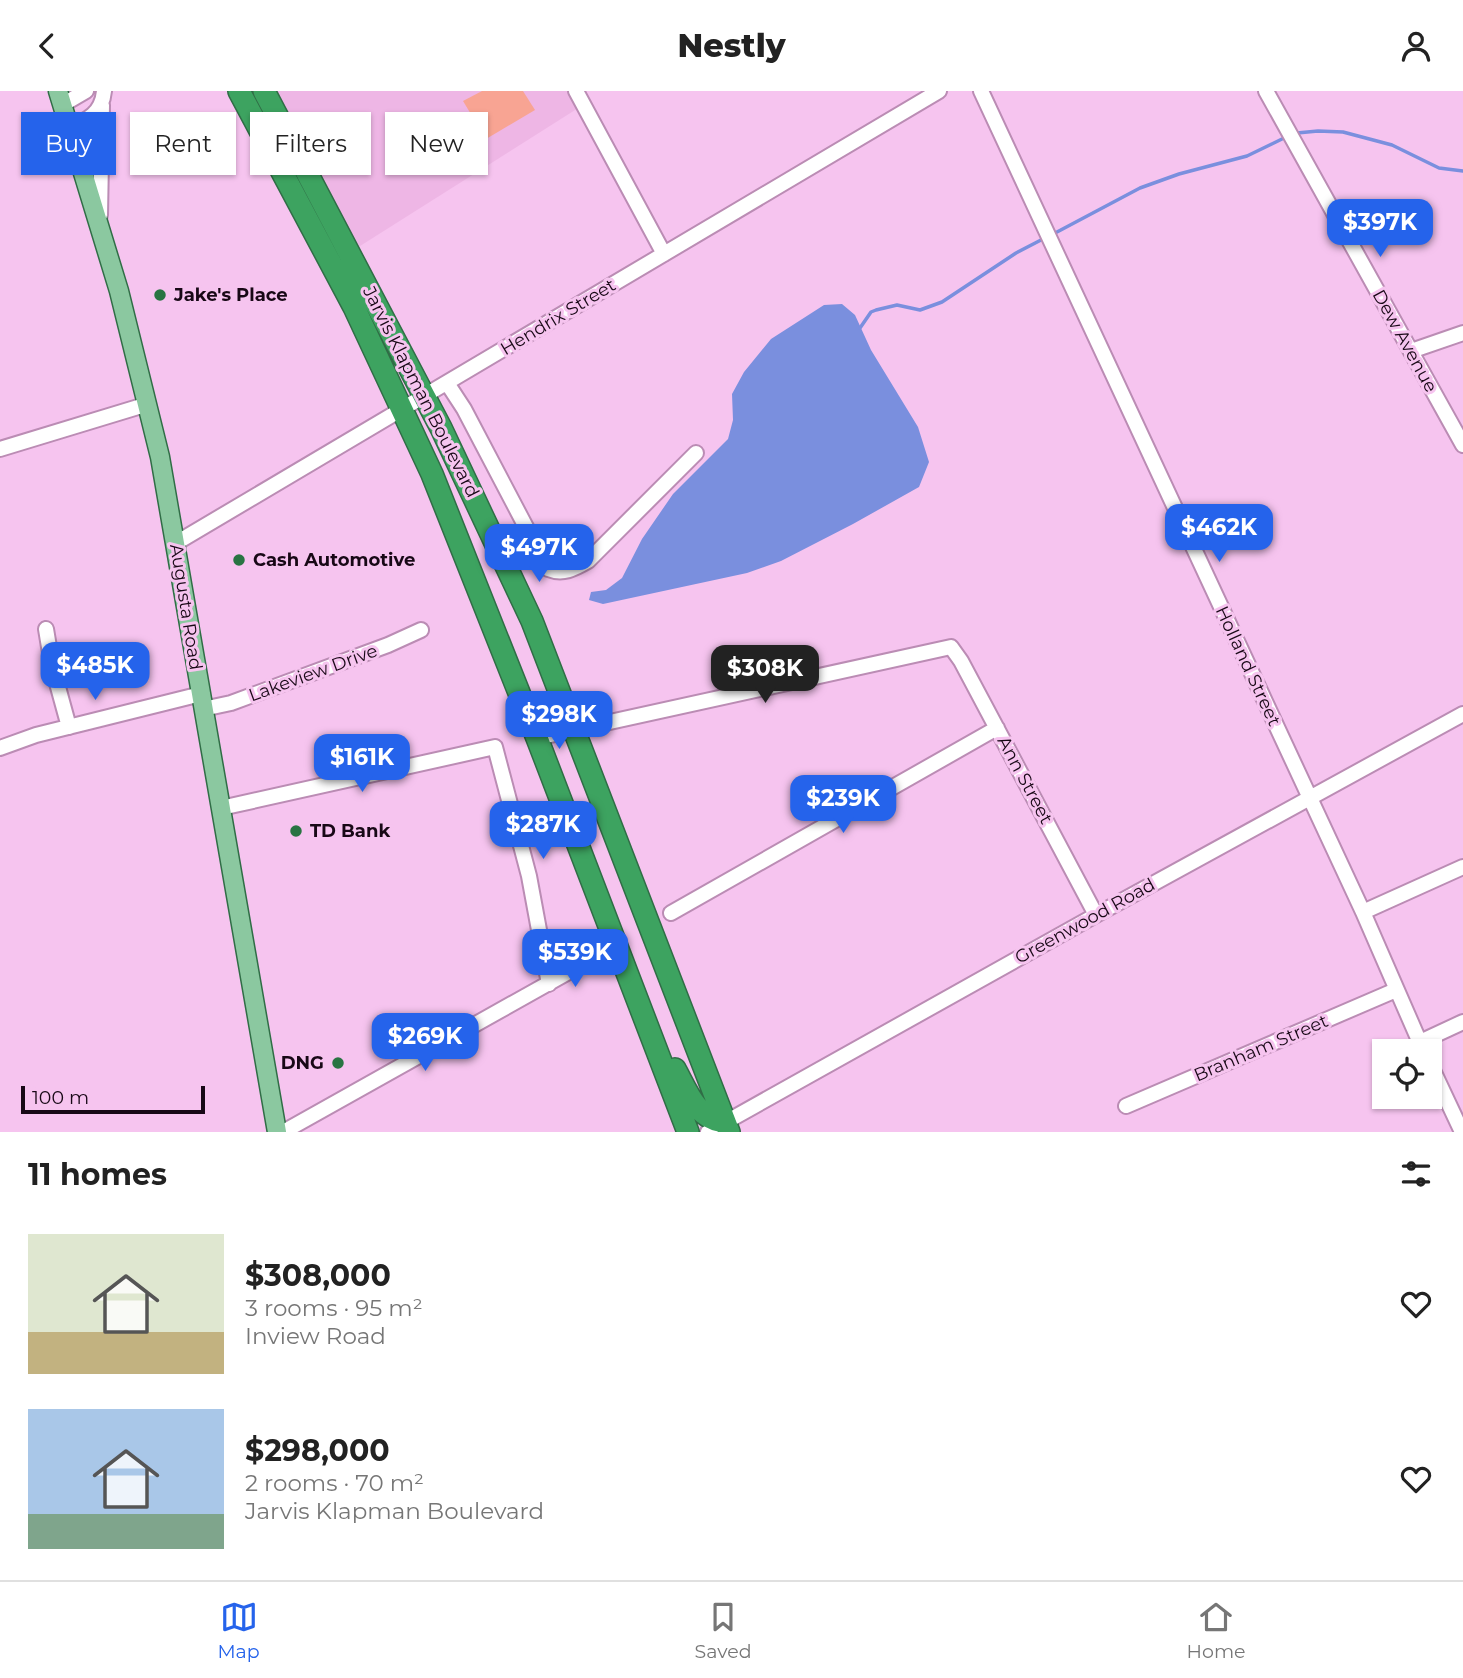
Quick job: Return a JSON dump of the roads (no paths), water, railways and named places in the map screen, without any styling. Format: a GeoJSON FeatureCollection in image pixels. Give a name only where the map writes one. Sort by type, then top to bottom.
{"type":"FeatureCollection","features":[{"type":"Feature","properties":{"kind":"highway","name":"Jarvis Klapman Boulevard"},"geometry":{"type":"LineString","coordinates":[[239,91],[343,286],[403,409],[447,511],[688,1132]]}},
{"type":"Feature","properties":{"kind":"highway","name":"Jarvis Klapman Boulevard"},"geometry":{"type":"LineString","coordinates":[[264,91],[424,396],[532,621],[721,1129]]}},
{"type":"Feature","properties":{"kind":"highway"},"geometry":{"type":"LineString","coordinates":[[635,993],[700,1111],[721,1129]]}},
{"type":"Feature","properties":{"kind":"main road","name":"Augusta Road"},"geometry":{"type":"LineString","coordinates":[[83,175],[119,291],[148,404],[176,543],[276,1132]]}},
{"type":"Feature","properties":{"kind":"street"},"geometry":{"type":"LineString","coordinates":[[60,98],[86,91]]}},
{"type":"Feature","properties":{"kind":"street"},"geometry":{"type":"LineString","coordinates":[[576,91],[664,254]]}},
{"type":"Feature","properties":{"kind":"street","name":"Hendrix Street"},"geometry":{"type":"LineString","coordinates":[[176,543],[939,91]]}},
{"type":"Feature","properties":{"kind":"street","name":"Holland Street"},"geometry":{"type":"LineString","coordinates":[[981,91],[1363,912],[1418,1039]]}},
{"type":"Feature","properties":{"kind":"street","name":"Dew Avenue"},"geometry":{"type":"LineString","coordinates":[[1266,91],[1463,445]]}},
{"type":"Feature","properties":{"kind":"street"},"geometry":{"type":"LineString","coordinates":[[99,231],[103,98]]}},
{"type":"Feature","properties":{"kind":"street"},"geometry":{"type":"LineString","coordinates":[[1411,351],[1463,333]]}},
{"type":"Feature","properties":{"kind":"street"},"geometry":{"type":"LineString","coordinates":[[447,383],[464,409],[548,569],[557,573],[572,570],[588,561],[696,453]]}},
{"type":"Feature","properties":{"kind":"street"},"geometry":{"type":"LineString","coordinates":[[0,449],[148,404]]}},
{"type":"Feature","properties":{"kind":"street"},"geometry":{"type":"LineString","coordinates":[[46,629],[51,664],[69,727]]}},
{"type":"Feature","properties":{"kind":"street","name":"Lakeview Drive"},"geometry":{"type":"LineString","coordinates":[[0,748],[69,727],[202,702],[231,703],[388,645],[421,630]]}},
{"type":"Feature","properties":{"kind":"street","name":"Ann Street"},"geometry":{"type":"LineString","coordinates":[[573,730],[951,647],[961,661],[1096,915]]}},
{"type":"Feature","properties":{"kind":"street","name":"Greenwood Road"},"geometry":{"type":"LineString","coordinates":[[721,1129],[1096,915],[1463,714]]}},
{"type":"Feature","properties":{"kind":"street"},"geometry":{"type":"LineString","coordinates":[[671,913],[997,728]]}},
{"type":"Feature","properties":{"kind":"street"},"geometry":{"type":"LineString","coordinates":[[537,738],[573,730]]}},
{"type":"Feature","properties":{"kind":"street"},"geometry":{"type":"LineString","coordinates":[[221,808],[495,747],[529,876],[549,984]]}},
{"type":"Feature","properties":{"kind":"street"},"geometry":{"type":"LineString","coordinates":[[1363,912],[1463,867]]}},
{"type":"Feature","properties":{"kind":"street"},"geometry":{"type":"LineString","coordinates":[[283,1132],[583,964]]}},
{"type":"Feature","properties":{"kind":"street","name":"Branham Street"},"geometry":{"type":"LineString","coordinates":[[1126,1105],[1396,990]]}},
{"type":"Feature","properties":{"kind":"street"},"geometry":{"type":"LineString","coordinates":[[1435,1039],[1463,1022]]}},
{"type":"Feature","properties":{"kind":"street"},"geometry":{"type":"LineString","coordinates":[[1442,1089],[1462,1132]]}},
{"type":"Feature","properties":{"kind":"water"},"geometry":{"type":"Polygon","coordinates":[[[842,304],[855,315],[871,350],[918,427],[929,462],[919,487],[781,561],[747,573],[603,604],[589,600],[591,592],[606,590],[622,578],[642,539],[673,494],[728,439],[733,420],[732,394],[744,372],[771,339],[824,305],[842,304]]]}},
{"type":"Feature","properties":{"kind":"waterway"},"geometry":{"type":"LineString","coordinates":[[1297,133],[1343,132],[1392,145],[1439,168],[1463,171]]}},
{"type":"Feature","properties":{"kind":"waterway"},"geometry":{"type":"LineString","coordinates":[[1057,232],[1140,188],[1179,174],[1247,156],[1282,139]]}},
{"type":"Feature","properties":{"kind":"waterway"},"geometry":{"type":"LineString","coordinates":[[860,328],[871,312],[876,310],[897,305],[920,310],[942,302],[1016,253],[1041,240]]}},
{"type":"Feature","properties":{"kind":"place","name":"Jake's Place"},"geometry":{"type":"Point","coordinates":[160,295]}},
{"type":"Feature","properties":{"kind":"place","name":"Cash Automotive"},"geometry":{"type":"Point","coordinates":[239,560]}},
{"type":"Feature","properties":{"kind":"place","name":"TD Bank"},"geometry":{"type":"Point","coordinates":[296,831]}},
{"type":"Feature","properties":{"kind":"place","name":"DNG"},"geometry":{"type":"Point","coordinates":[338,1063]}}]}
